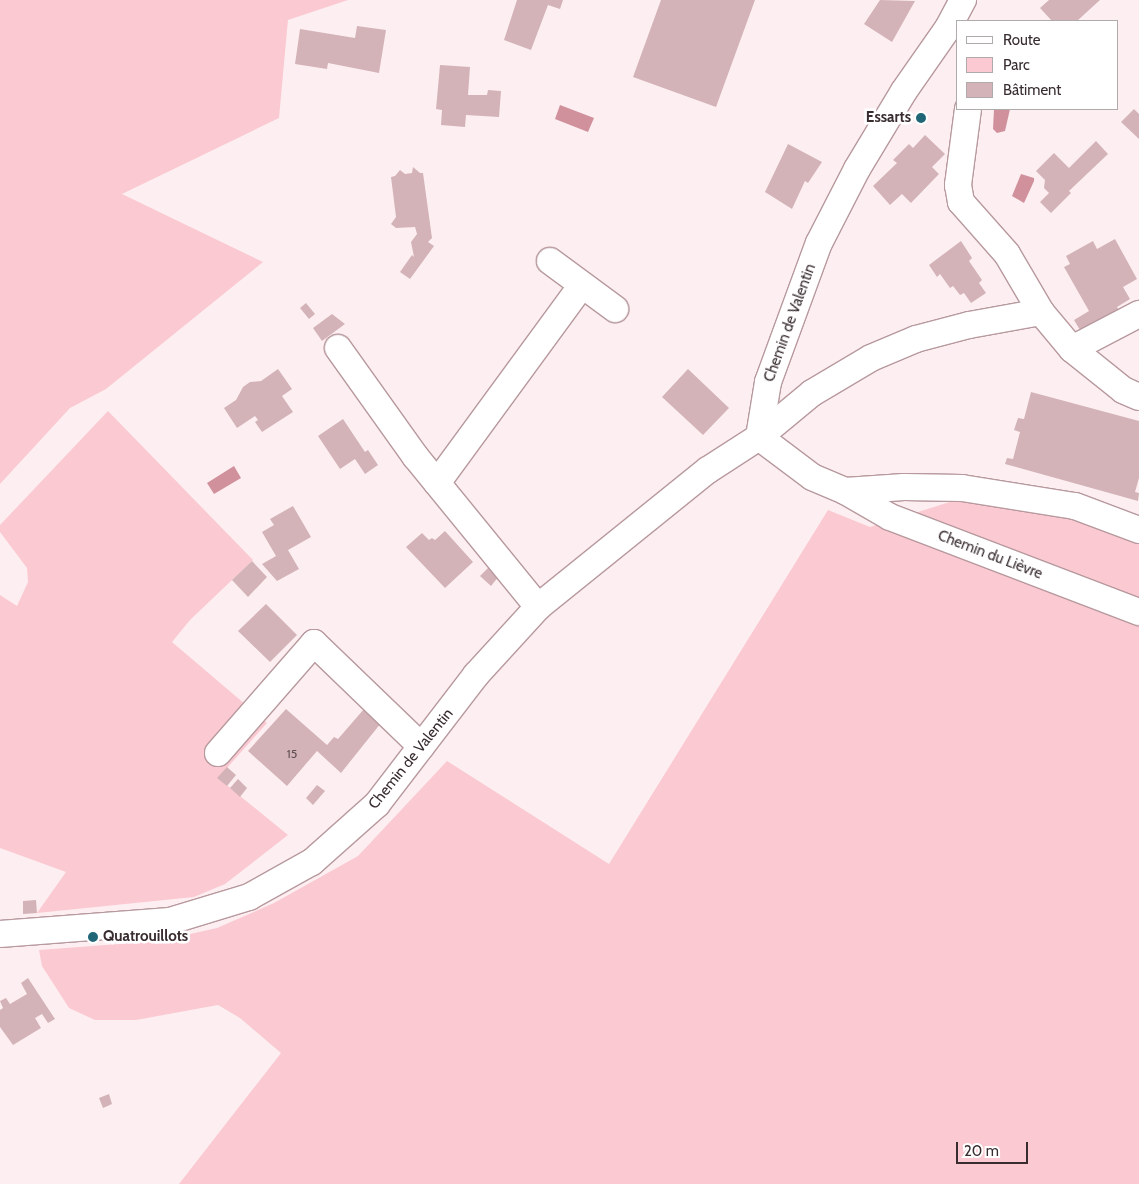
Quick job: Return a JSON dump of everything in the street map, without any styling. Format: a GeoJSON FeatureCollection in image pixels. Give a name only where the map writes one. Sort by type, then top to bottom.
{"type":"FeatureCollection","features":[{"type":"Feature","properties":{"kind":"street","name":"Chemin de Valentin"},"geometry":{"type":"LineString","coordinates":[[958,20],[963,0]]}},
{"type":"Feature","properties":{"kind":"street","name":"Chemin de Valentin"},"geometry":{"type":"LineString","coordinates":[[0,934],[170,921],[249,898],[312,862],[377,804],[476,675],[538,607],[708,470],[759,437],[768,382],[819,242],[857,169],[899,98],[953,38]]}},
{"type":"Feature","properties":{"kind":"street"},"geometry":{"type":"LineString","coordinates":[[968,110],[958,185],[960,202],[1008,254],[1040,312],[1072,349],[1123,390],[1139,397]]}},
{"type":"Feature","properties":{"kind":"street"},"geometry":{"type":"LineString","coordinates":[[550,261],[580,286],[616,309]]}},
{"type":"Feature","properties":{"kind":"street"},"geometry":{"type":"LineString","coordinates":[[437,483],[580,286]]}},
{"type":"Feature","properties":{"kind":"street"},"geometry":{"type":"LineString","coordinates":[[759,437],[812,393],[872,358],[916,339],[969,325],[1040,312]]}},
{"type":"Feature","properties":{"kind":"street"},"geometry":{"type":"LineString","coordinates":[[1072,349],[1139,314]]}},
{"type":"Feature","properties":{"kind":"street"},"geometry":{"type":"LineString","coordinates":[[338,348],[437,483],[538,607]]}},
{"type":"Feature","properties":{"kind":"street","name":"Chemin du Lièvre"},"geometry":{"type":"LineString","coordinates":[[759,437],[812,477],[845,491],[890,517],[1139,612]]}},
{"type":"Feature","properties":{"kind":"street","name":"Chemin du Lièvre"},"geometry":{"type":"LineString","coordinates":[[845,491],[904,487],[962,488],[1075,506],[1139,530]]}},
{"type":"Feature","properties":{"kind":"street"},"geometry":{"type":"LineString","coordinates":[[218,753],[314,643],[422,746]]}},
{"type":"Feature","properties":{"kind":"green space"},"geometry":{"type":"Polygon","coordinates":[[[0,0],[348,0],[288,20],[279,118],[122,194],[263,262],[106,389],[70,408],[0,484],[0,0]]]}},
{"type":"Feature","properties":{"kind":"green space"},"geometry":{"type":"Polygon","coordinates":[[[108,411],[253,560],[190,620],[172,642],[267,723],[218,778],[288,835],[225,884],[194,897],[37,913],[66,872],[0,848],[0,595],[17,606],[28,582],[27,568],[0,532],[0,525],[108,411]]]}},
{"type":"Feature","properties":{"kind":"green space"},"geometry":{"type":"Polygon","coordinates":[[[1001,486],[1139,531],[1139,1184],[179,1184],[281,1053],[240,1018],[218,1005],[136,1020],[95,1020],[69,1008],[42,966],[39,950],[159,941],[217,928],[274,903],[358,856],[447,761],[609,864],[828,510],[870,527],[1001,486]]]}},
{"type":"Feature","properties":{"kind":"shaded area"},"geometry":{"type":"Polygon","coordinates":[[[560,105],[594,118],[588,132],[555,119],[560,105]]]}},
{"type":"Feature","properties":{"kind":"shaded area"},"geometry":{"type":"Polygon","coordinates":[[[994,110],[1010,110],[1005,131],[997,133],[993,129],[994,110]]]}},
{"type":"Feature","properties":{"kind":"shaded area"},"geometry":{"type":"Polygon","coordinates":[[[1021,174],[1034,178],[1024,203],[1012,196],[1021,174]]]}},
{"type":"Feature","properties":{"kind":"shaded area"},"geometry":{"type":"Polygon","coordinates":[[[234,466],[241,478],[214,494],[207,483],[234,466]]]}},
{"type":"Feature","properties":{"kind":"building"},"geometry":{"type":"Polygon","coordinates":[[[517,0],[563,0],[560,9],[548,5],[531,50],[504,40],[517,0]]]}},
{"type":"Feature","properties":{"kind":"building"},"geometry":{"type":"Polygon","coordinates":[[[661,0],[755,0],[716,107],[633,77],[661,0]]]}},
{"type":"Feature","properties":{"kind":"building"},"geometry":{"type":"Polygon","coordinates":[[[880,0],[915,1],[892,42],[864,24],[880,0]]]}},
{"type":"Feature","properties":{"kind":"building"},"geometry":{"type":"Polygon","coordinates":[[[1049,0],[1100,0],[1078,20],[1051,20],[1040,8],[1049,0]]]}},
{"type":"Feature","properties":{"kind":"building"},"geometry":{"type":"Polygon","coordinates":[[[357,26],[386,30],[379,73],[328,63],[327,69],[295,64],[300,29],[355,38],[357,26]]]}},
{"type":"Feature","properties":{"kind":"building"},"geometry":{"type":"Polygon","coordinates":[[[440,65],[470,67],[468,95],[487,95],[488,90],[501,91],[499,117],[466,115],[465,127],[441,125],[442,110],[436,109],[440,65]]]}},
{"type":"Feature","properties":{"kind":"building"},"geometry":{"type":"Polygon","coordinates":[[[1134,109],[1139,114],[1139,139],[1121,122],[1134,109]]]}},
{"type":"Feature","properties":{"kind":"building"},"geometry":{"type":"Polygon","coordinates":[[[925,135],[945,154],[932,167],[939,174],[911,203],[902,194],[890,205],[873,186],[897,163],[893,160],[909,144],[913,148],[925,135]]]}},
{"type":"Feature","properties":{"kind":"building"},"geometry":{"type":"Polygon","coordinates":[[[1096,141],[1108,154],[1069,191],[1071,193],[1051,213],[1040,202],[1049,193],[1044,188],[1045,180],[1036,171],[1054,153],[1069,168],[1096,141]]]}},
{"type":"Feature","properties":{"kind":"building"},"geometry":{"type":"Polygon","coordinates":[[[788,144],[822,162],[808,183],[805,181],[792,209],[765,192],[788,144]]]}},
{"type":"Feature","properties":{"kind":"building"},"geometry":{"type":"Polygon","coordinates":[[[413,167],[420,173],[423,173],[432,238],[428,242],[434,246],[410,279],[400,272],[412,255],[414,257],[411,242],[417,234],[415,227],[396,228],[391,224],[396,217],[391,177],[395,176],[400,170],[405,174],[412,173],[413,167]]]}},
{"type":"Feature","properties":{"kind":"building"},"geometry":{"type":"Polygon","coordinates":[[[1115,239],[1137,279],[1123,287],[1130,299],[1117,307],[1121,314],[1083,335],[1074,320],[1089,311],[1064,267],[1070,264],[1066,256],[1093,241],[1097,249],[1115,239]]]}},
{"type":"Feature","properties":{"kind":"building"},"geometry":{"type":"Polygon","coordinates":[[[961,241],[972,258],[969,261],[982,280],[979,283],[986,293],[971,303],[964,293],[960,295],[953,286],[950,288],[940,274],[937,277],[929,265],[961,241]]]}},
{"type":"Feature","properties":{"kind":"building"},"geometry":{"type":"Polygon","coordinates":[[[306,303],[315,314],[309,319],[300,308],[306,303]]]}},
{"type":"Feature","properties":{"kind":"building"},"geometry":{"type":"Polygon","coordinates":[[[332,314],[345,324],[322,341],[313,328],[332,314]]]}},
{"type":"Feature","properties":{"kind":"building"},"geometry":{"type":"Polygon","coordinates":[[[278,369],[292,389],[282,396],[293,412],[262,432],[255,422],[258,420],[255,416],[237,428],[224,408],[236,400],[243,387],[250,382],[261,381],[278,369]]]}},
{"type":"Feature","properties":{"kind":"building"},"geometry":{"type":"Polygon","coordinates":[[[688,369],[729,408],[703,435],[662,397],[688,369]]]}},
{"type":"Feature","properties":{"kind":"building"},"geometry":{"type":"Polygon","coordinates":[[[1031,392],[1139,421],[1139,478],[1135,492],[1139,493],[1138,501],[1005,464],[1007,458],[1013,459],[1020,432],[1014,430],[1018,418],[1024,419],[1031,392]]]}},
{"type":"Feature","properties":{"kind":"building"},"geometry":{"type":"Polygon","coordinates":[[[343,419],[365,452],[368,450],[378,465],[365,474],[355,459],[340,469],[318,436],[343,419]]]}},
{"type":"Feature","properties":{"kind":"building"},"geometry":{"type":"Polygon","coordinates":[[[293,506],[311,537],[288,550],[299,569],[277,581],[262,564],[276,556],[262,532],[274,525],[270,519],[293,506]]]}},
{"type":"Feature","properties":{"kind":"building"},"geometry":{"type":"Polygon","coordinates":[[[445,531],[473,562],[445,588],[406,547],[422,533],[429,540],[432,538],[435,540],[445,531]]]}},
{"type":"Feature","properties":{"kind":"building"},"geometry":{"type":"Polygon","coordinates":[[[252,561],[267,577],[248,597],[232,580],[252,561]]]}},
{"type":"Feature","properties":{"kind":"building"},"geometry":{"type":"Polygon","coordinates":[[[494,562],[503,571],[491,586],[480,576],[494,562]]]}},
{"type":"Feature","properties":{"kind":"building"},"geometry":{"type":"Polygon","coordinates":[[[266,604],[297,635],[270,662],[238,631],[266,604]]]}},
{"type":"Feature","properties":{"kind":"building"},"geometry":{"type":"Polygon","coordinates":[[[286,709],[327,745],[334,737],[338,739],[364,709],[381,723],[341,773],[317,751],[287,786],[248,751],[286,709]]]}},
{"type":"Feature","properties":{"kind":"building"},"geometry":{"type":"Polygon","coordinates":[[[227,767],[236,775],[227,786],[217,778],[227,767]]]}},
{"type":"Feature","properties":{"kind":"building"},"geometry":{"type":"Polygon","coordinates":[[[238,779],[247,788],[240,797],[230,788],[238,779]]]}},
{"type":"Feature","properties":{"kind":"building"},"geometry":{"type":"Polygon","coordinates":[[[317,785],[325,791],[313,805],[306,798],[317,785]]]}},
{"type":"Feature","properties":{"kind":"building"},"geometry":{"type":"Polygon","coordinates":[[[36,900],[37,913],[23,914],[23,901],[36,900]]]}},
{"type":"Feature","properties":{"kind":"building"},"geometry":{"type":"Polygon","coordinates":[[[28,978],[55,1019],[48,1023],[42,1014],[35,1018],[41,1028],[13,1045],[0,1027],[0,1010],[3,1008],[0,1001],[6,998],[10,1004],[27,994],[21,983],[28,978]]]}},
{"type":"Feature","properties":{"kind":"building"},"geometry":{"type":"Polygon","coordinates":[[[109,1094],[112,1104],[103,1108],[99,1098],[109,1094]]]}},
{"type":"Feature","properties":{"kind":"place","name":"Essarts"},"geometry":{"type":"Point","coordinates":[921,118]}},
{"type":"Feature","properties":{"kind":"place","name":"Quatrouillots"},"geometry":{"type":"Point","coordinates":[93,937]}}]}
